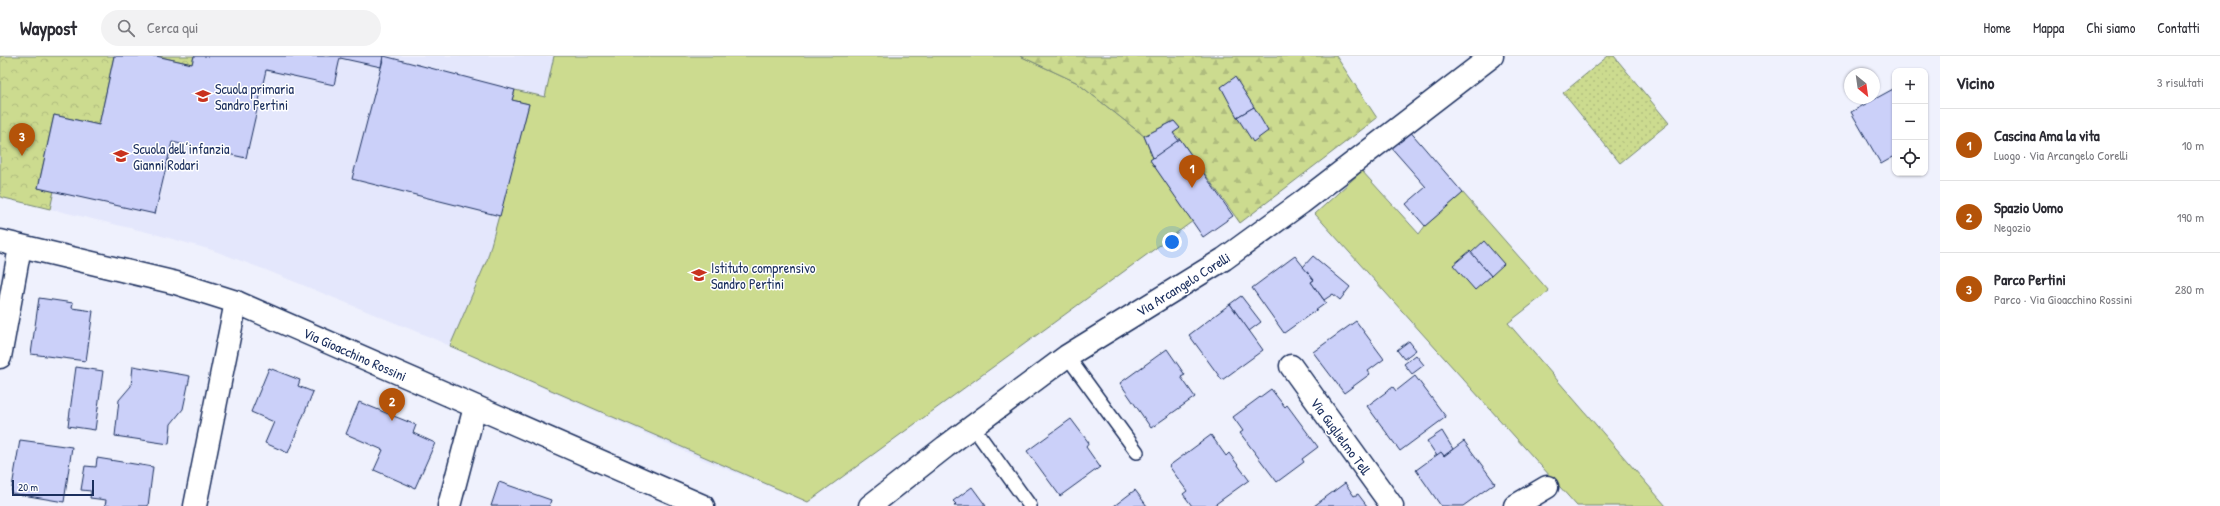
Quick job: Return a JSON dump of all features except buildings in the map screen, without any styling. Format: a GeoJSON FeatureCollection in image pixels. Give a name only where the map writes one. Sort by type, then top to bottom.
{"type":"FeatureCollection","features":[{"type":"Feature","properties":{"kind":"street","name":"Via Arcangelo Corelli"},"geometry":{"type":"LineString","coordinates":[[870,506],[1067,356],[1224,259],[1301,203],[1492,56]]}},
{"type":"Feature","properties":{"kind":"street","name":"Via Gioacchino Rossini"},"geometry":{"type":"LineString","coordinates":[[10,244],[176,283],[236,302],[703,506]]}},
{"type":"Feature","properties":{"kind":"street"},"geometry":{"type":"LineString","coordinates":[[0,357],[10,244]]}},
{"type":"Feature","properties":{"kind":"street"},"geometry":{"type":"LineString","coordinates":[[194,506],[236,302]]}},
{"type":"Feature","properties":{"kind":"street","name":"Via Guglielmo Tell"},"geometry":{"type":"LineString","coordinates":[[1290,366],[1392,506]]}},
{"type":"Feature","properties":{"kind":"street"},"geometry":{"type":"LineString","coordinates":[[449,506],[475,407]]}},
{"type":"Feature","properties":{"kind":"street"},"geometry":{"type":"LineString","coordinates":[[1515,506],[1547,487]]}},
{"type":"Feature","properties":{"kind":"lane"},"geometry":{"type":"LineString","coordinates":[[1067,356],[1136,452]]}},
{"type":"Feature","properties":{"kind":"lane"},"geometry":{"type":"LineString","coordinates":[[973,427],[1030,506]]}},
{"type":"Feature","properties":{"kind":"shaded area","name":"Istituto comprensivo Sandro Pertini"},"geometry":{"type":"Polygon","coordinates":[[[0,56],[1020,56],[1144,136],[1153,158],[1150,160],[1193,221],[808,502],[706,461],[432,338],[266,270],[212,250],[151,233],[0,197],[0,56]]]}},
{"type":"Feature","properties":{"kind":"green space"},"geometry":{"type":"Polygon","coordinates":[[[0,56],[114,56],[99,125],[54,115],[38,188],[54,191],[50,209],[0,197],[0,56]]]}},
{"type":"Feature","properties":{"kind":"green space"},"geometry":{"type":"Polygon","coordinates":[[[156,56],[194,56],[192,64],[156,56]]]}},
{"type":"Feature","properties":{"kind":"green space","name":"Istituto comprensivo Sandro Pertini"},"geometry":{"type":"Polygon","coordinates":[[[554,56],[1020,56],[1076,82],[1144,136],[1153,158],[1150,160],[1193,221],[808,502],[450,346],[487,260],[529,104],[512,100],[515,90],[545,97],[554,56]]]}},
{"type":"Feature","properties":{"kind":"green space"},"geometry":{"type":"Polygon","coordinates":[[[1020,56],[1336,56],[1377,118],[1240,223],[1180,139],[1173,133],[1180,128],[1174,121],[1144,136],[1076,82],[1020,56]]]}},
{"type":"Feature","properties":{"kind":"green space"},"geometry":{"type":"Polygon","coordinates":[[[1608,56],[1614,56],[1669,123],[1620,163],[1563,93],[1608,56]]]}},
{"type":"Feature","properties":{"kind":"green space"},"geometry":{"type":"Polygon","coordinates":[[[1362,171],[1419,234],[1425,226],[1463,193],[1549,291],[1508,323],[1666,506],[1577,506],[1315,214],[1362,171]]]}},
{"type":"Feature","properties":{"kind":"place","name":"Scuola primaria Sandro Pertini"},"geometry":{"type":"Point","coordinates":[203,96]}},
{"type":"Feature","properties":{"kind":"place","name":"Parco Pertini"},"geometry":{"type":"Point","coordinates":[22,156]}},
{"type":"Feature","properties":{"kind":"place","name":"Scuola dell’infanzia Gianni Rodari"},"geometry":{"type":"Point","coordinates":[121,156]}},
{"type":"Feature","properties":{"kind":"place","name":"Cascina Ama la vita"},"geometry":{"type":"Point","coordinates":[1192,188]}},
{"type":"Feature","properties":{"kind":"place","name":"Istituto comprensivo Sandro Pertini"},"geometry":{"type":"Point","coordinates":[699,275]}},
{"type":"Feature","properties":{"kind":"place","name":"Spazio Uomo"},"geometry":{"type":"Point","coordinates":[392,421]}}]}
